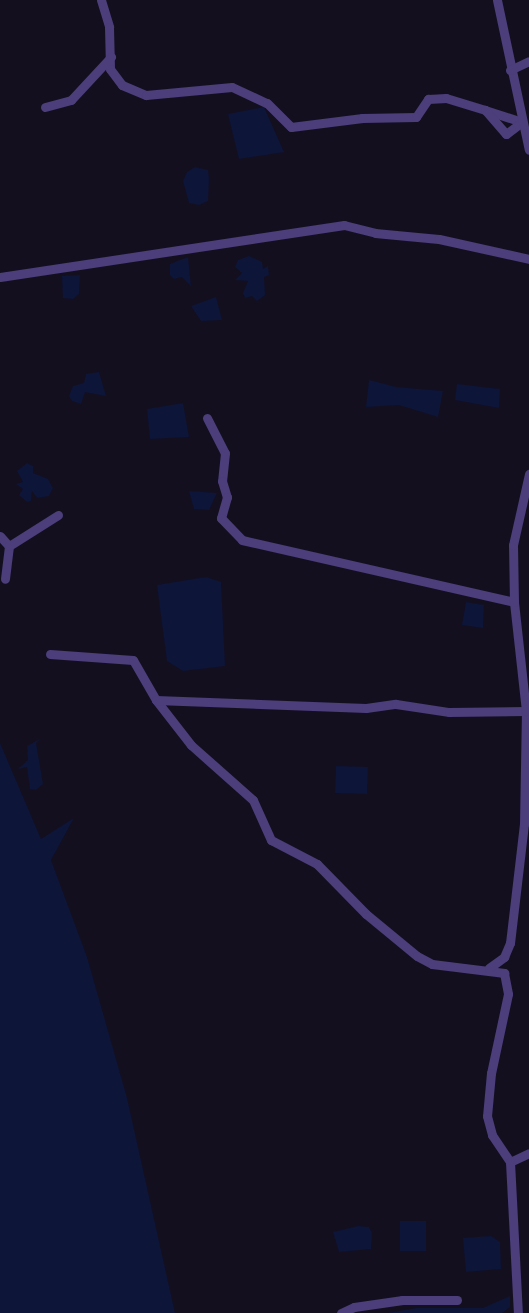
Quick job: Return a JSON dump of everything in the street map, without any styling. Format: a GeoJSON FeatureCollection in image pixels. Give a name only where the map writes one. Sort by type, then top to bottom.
{"type":"FeatureCollection","features":[{"type":"Feature","properties":{"kind":"street"},"geometry":{"type":"LineString","coordinates":[[101,0],[109,27],[110,69],[122,85],[146,95],[232,87],[267,103],[291,127],[362,118],[416,117],[428,99],[446,98],[522,122]]}},
{"type":"Feature","properties":{"kind":"street"},"geometry":{"type":"LineString","coordinates":[[496,0],[529,150]]}},
{"type":"Feature","properties":{"kind":"street"},"geometry":{"type":"LineString","coordinates":[[45,107],[71,100],[111,57]]}},
{"type":"Feature","properties":{"kind":"street"},"geometry":{"type":"LineString","coordinates":[[510,70],[529,62]]}},
{"type":"Feature","properties":{"kind":"street"},"geometry":{"type":"LineString","coordinates":[[485,110],[506,134],[522,122]]}},
{"type":"Feature","properties":{"kind":"street"},"geometry":{"type":"LineString","coordinates":[[0,277],[344,225],[375,232],[439,239],[529,259]]}},
{"type":"Feature","properties":{"kind":"street"},"geometry":{"type":"LineString","coordinates":[[207,418],[225,453],[222,481],[226,497],[221,518],[242,540],[514,602]]}},
{"type":"Feature","properties":{"kind":"street"},"geometry":{"type":"LineString","coordinates":[[489,968],[504,957],[514,923],[524,824],[526,687],[514,602],[513,545],[529,474]]}},
{"type":"Feature","properties":{"kind":"street"},"geometry":{"type":"LineString","coordinates":[[9,546],[58,515]]}},
{"type":"Feature","properties":{"kind":"street"},"geometry":{"type":"LineString","coordinates":[[0,536],[9,546],[5,579]]}},
{"type":"Feature","properties":{"kind":"street"},"geometry":{"type":"LineString","coordinates":[[517,630],[529,631]]}},
{"type":"Feature","properties":{"kind":"street"},"geometry":{"type":"LineString","coordinates":[[50,654],[133,660],[156,700],[191,745],[253,800],[271,840],[317,864],[366,914],[417,956],[432,964],[489,968],[504,973],[509,982],[488,1093],[487,1116],[492,1135],[510,1162],[518,1313]]}},
{"type":"Feature","properties":{"kind":"street"},"geometry":{"type":"LineString","coordinates":[[156,700],[366,708],[396,704],[449,712],[526,711]]}},
{"type":"Feature","properties":{"kind":"street"},"geometry":{"type":"LineString","coordinates":[[510,1162],[529,1153]]}},
{"type":"Feature","properties":{"kind":"street"},"geometry":{"type":"LineString","coordinates":[[341,1313],[354,1307],[402,1300],[457,1300]]}},
{"type":"Feature","properties":{"kind":"water"},"geometry":{"type":"Polygon","coordinates":[[[264,107],[284,152],[239,159],[228,114],[264,107]]]}},
{"type":"Feature","properties":{"kind":"water"},"geometry":{"type":"Polygon","coordinates":[[[195,167],[208,170],[209,179],[208,201],[199,205],[189,203],[183,181],[187,172],[195,167]]]}},
{"type":"Feature","properties":{"kind":"water"},"geometry":{"type":"Polygon","coordinates":[[[249,256],[262,262],[263,269],[268,266],[269,275],[264,277],[265,295],[257,301],[252,296],[245,298],[243,293],[248,281],[235,280],[242,273],[235,267],[238,260],[249,256]]]}},
{"type":"Feature","properties":{"kind":"water"},"geometry":{"type":"Polygon","coordinates":[[[188,257],[191,286],[182,277],[174,279],[170,275],[170,264],[188,257]]]}},
{"type":"Feature","properties":{"kind":"water"},"geometry":{"type":"Polygon","coordinates":[[[80,275],[79,294],[73,299],[63,298],[62,276],[80,275]]]}},
{"type":"Feature","properties":{"kind":"water"},"geometry":{"type":"Polygon","coordinates":[[[216,297],[222,320],[201,321],[191,306],[216,297]]]}},
{"type":"Feature","properties":{"kind":"water"},"geometry":{"type":"Polygon","coordinates":[[[99,372],[106,396],[85,392],[81,404],[72,401],[69,396],[73,386],[84,383],[86,374],[99,372]]]}},
{"type":"Feature","properties":{"kind":"water"},"geometry":{"type":"Polygon","coordinates":[[[369,380],[396,387],[443,391],[438,417],[399,405],[366,407],[369,380]]]}},
{"type":"Feature","properties":{"kind":"water"},"geometry":{"type":"Polygon","coordinates":[[[457,384],[500,389],[499,408],[455,400],[457,384]]]}},
{"type":"Feature","properties":{"kind":"water"},"geometry":{"type":"Polygon","coordinates":[[[183,403],[189,437],[150,439],[147,409],[183,403]]]}},
{"type":"Feature","properties":{"kind":"water"},"geometry":{"type":"Polygon","coordinates":[[[27,463],[33,466],[33,473],[48,479],[53,488],[49,496],[37,498],[32,491],[31,501],[27,502],[19,495],[23,489],[16,484],[23,482],[17,471],[27,463]]]}},
{"type":"Feature","properties":{"kind":"water"},"geometry":{"type":"Polygon","coordinates":[[[189,491],[217,493],[209,510],[194,509],[189,491]]]}},
{"type":"Feature","properties":{"kind":"water"},"geometry":{"type":"Polygon","coordinates":[[[206,577],[221,582],[225,666],[183,671],[167,661],[157,585],[206,577]]]}},
{"type":"Feature","properties":{"kind":"water"},"geometry":{"type":"Polygon","coordinates":[[[466,602],[484,605],[483,628],[462,625],[466,602]]]}},
{"type":"Feature","properties":{"kind":"water"},"geometry":{"type":"Polygon","coordinates":[[[40,739],[36,743],[43,784],[36,790],[30,789],[27,767],[18,769],[28,760],[27,746],[40,739]]]}},
{"type":"Feature","properties":{"kind":"water"},"geometry":{"type":"Polygon","coordinates":[[[0,743],[41,839],[74,818],[51,860],[87,957],[127,1098],[175,1313],[0,1313],[0,743]]]}},
{"type":"Feature","properties":{"kind":"water"},"geometry":{"type":"Polygon","coordinates":[[[336,766],[368,767],[367,794],[335,793],[336,766]]]}},
{"type":"Feature","properties":{"kind":"water"},"geometry":{"type":"Polygon","coordinates":[[[400,1221],[426,1221],[426,1251],[400,1251],[400,1221]]]}},
{"type":"Feature","properties":{"kind":"water"},"geometry":{"type":"Polygon","coordinates":[[[358,1226],[369,1227],[372,1233],[371,1249],[339,1252],[333,1232],[358,1226]]]}},
{"type":"Feature","properties":{"kind":"water"},"geometry":{"type":"Polygon","coordinates":[[[491,1236],[500,1242],[501,1269],[466,1272],[463,1238],[491,1236]]]}},
{"type":"Feature","properties":{"kind":"water"},"geometry":{"type":"Polygon","coordinates":[[[510,1296],[510,1307],[502,1313],[388,1313],[416,1308],[483,1308],[510,1296]]]}}]}
